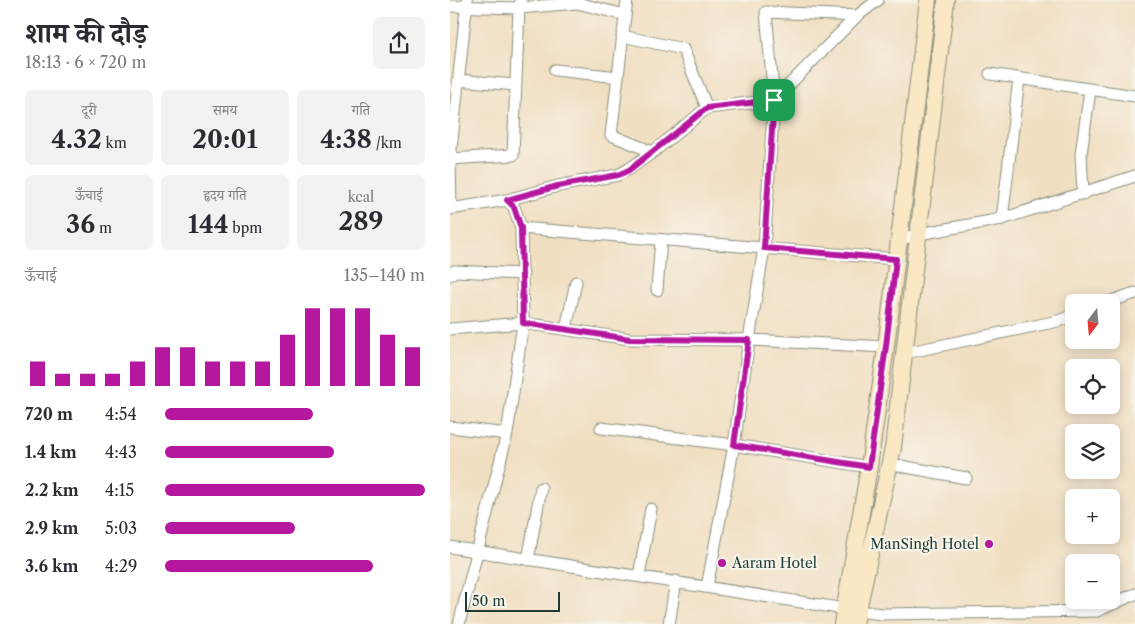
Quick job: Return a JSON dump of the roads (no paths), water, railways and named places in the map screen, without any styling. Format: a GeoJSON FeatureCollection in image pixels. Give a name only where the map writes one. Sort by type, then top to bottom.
{"type":"FeatureCollection","features":[{"type":"Feature","properties":{"kind":"street"},"geometry":{"type":"LineString","coordinates":[[628,0],[611,135],[652,152]]}},
{"type":"Feature","properties":{"kind":"street"},"geometry":{"type":"LineString","coordinates":[[466,3],[450,159],[450,209],[512,207],[558,186],[618,175],[629,170],[707,108],[774,100],[857,16],[878,0]]}},
{"type":"Feature","properties":{"kind":"street"},"geometry":{"type":"LineString","coordinates":[[850,617],[886,346],[928,0]]}},
{"type":"Feature","properties":{"kind":"street"},"geometry":{"type":"LineString","coordinates":[[850,617],[890,464],[946,0]]}},
{"type":"Feature","properties":{"kind":"street"},"geometry":{"type":"LineString","coordinates":[[450,6],[466,3],[577,3],[625,16]]}},
{"type":"Feature","properties":{"kind":"street"},"geometry":{"type":"LineString","coordinates":[[450,159],[513,156],[520,4]]}},
{"type":"Feature","properties":{"kind":"street"},"geometry":{"type":"LineString","coordinates":[[707,587],[734,445],[764,248],[774,100],[766,12],[857,16]]}},
{"type":"Feature","properties":{"kind":"street"},"geometry":{"type":"LineString","coordinates":[[622,36],[684,49],[707,108]]}},
{"type":"Feature","properties":{"kind":"street"},"geometry":{"type":"LineString","coordinates":[[555,70],[618,78]]}},
{"type":"Feature","properties":{"kind":"street"},"geometry":{"type":"LineString","coordinates":[[990,74],[1135,96]]}},
{"type":"Feature","properties":{"kind":"street"},"geometry":{"type":"LineString","coordinates":[[1002,218],[1019,79]]}},
{"type":"Feature","properties":{"kind":"street"},"geometry":{"type":"LineString","coordinates":[[458,80],[516,85]]}},
{"type":"Feature","properties":{"kind":"street"},"geometry":{"type":"LineString","coordinates":[[1083,194],[1081,154],[1090,90]]}},
{"type":"Feature","properties":{"kind":"street"},"geometry":{"type":"LineString","coordinates":[[898,240],[919,234],[1002,218],[1083,194],[1135,176]]}},
{"type":"Feature","properties":{"kind":"street"},"geometry":{"type":"LineString","coordinates":[[459,624],[476,550],[507,434],[523,323],[521,228],[512,207]]}},
{"type":"Feature","properties":{"kind":"street"},"geometry":{"type":"LineString","coordinates":[[521,228],[896,259]]}},
{"type":"Feature","properties":{"kind":"street"},"geometry":{"type":"LineString","coordinates":[[658,290],[661,240]]}},
{"type":"Feature","properties":{"kind":"street"},"geometry":{"type":"LineString","coordinates":[[450,275],[454,271],[523,274]]}},
{"type":"Feature","properties":{"kind":"street"},"geometry":{"type":"LineString","coordinates":[[566,329],[576,282]]}},
{"type":"Feature","properties":{"kind":"street"},"geometry":{"type":"LineString","coordinates":[[1120,298],[1135,293]]}},
{"type":"Feature","properties":{"kind":"street"},"geometry":{"type":"LineString","coordinates":[[904,353],[1065,318]]}},
{"type":"Feature","properties":{"kind":"street"},"geometry":{"type":"LineString","coordinates":[[450,329],[523,323],[630,339],[749,340],[886,346]]}},
{"type":"Feature","properties":{"kind":"street"},"geometry":{"type":"LineString","coordinates":[[450,427],[507,434]]}},
{"type":"Feature","properties":{"kind":"street"},"geometry":{"type":"LineString","coordinates":[[601,428],[734,445],[869,467]]}},
{"type":"Feature","properties":{"kind":"street"},"geometry":{"type":"LineString","coordinates":[[890,464],[966,478]]}},
{"type":"Feature","properties":{"kind":"street"},"geometry":{"type":"LineString","coordinates":[[528,560],[541,488]]}},
{"type":"Feature","properties":{"kind":"street"},"geometry":{"type":"LineString","coordinates":[[639,576],[652,509]]}},
{"type":"Feature","properties":{"kind":"street"},"geometry":{"type":"LineString","coordinates":[[450,547],[707,587],[850,617],[882,614],[1097,612],[1135,594]]}},
{"type":"Feature","properties":{"kind":"street"},"geometry":{"type":"LineString","coordinates":[[669,624],[676,582]]}},
{"type":"Feature","properties":{"kind":"place","name":"ManSingh Hotel"},"geometry":{"type":"Point","coordinates":[989,544]}},
{"type":"Feature","properties":{"kind":"place","name":"Aaram Hotel"},"geometry":{"type":"Point","coordinates":[722,563]}}]}
